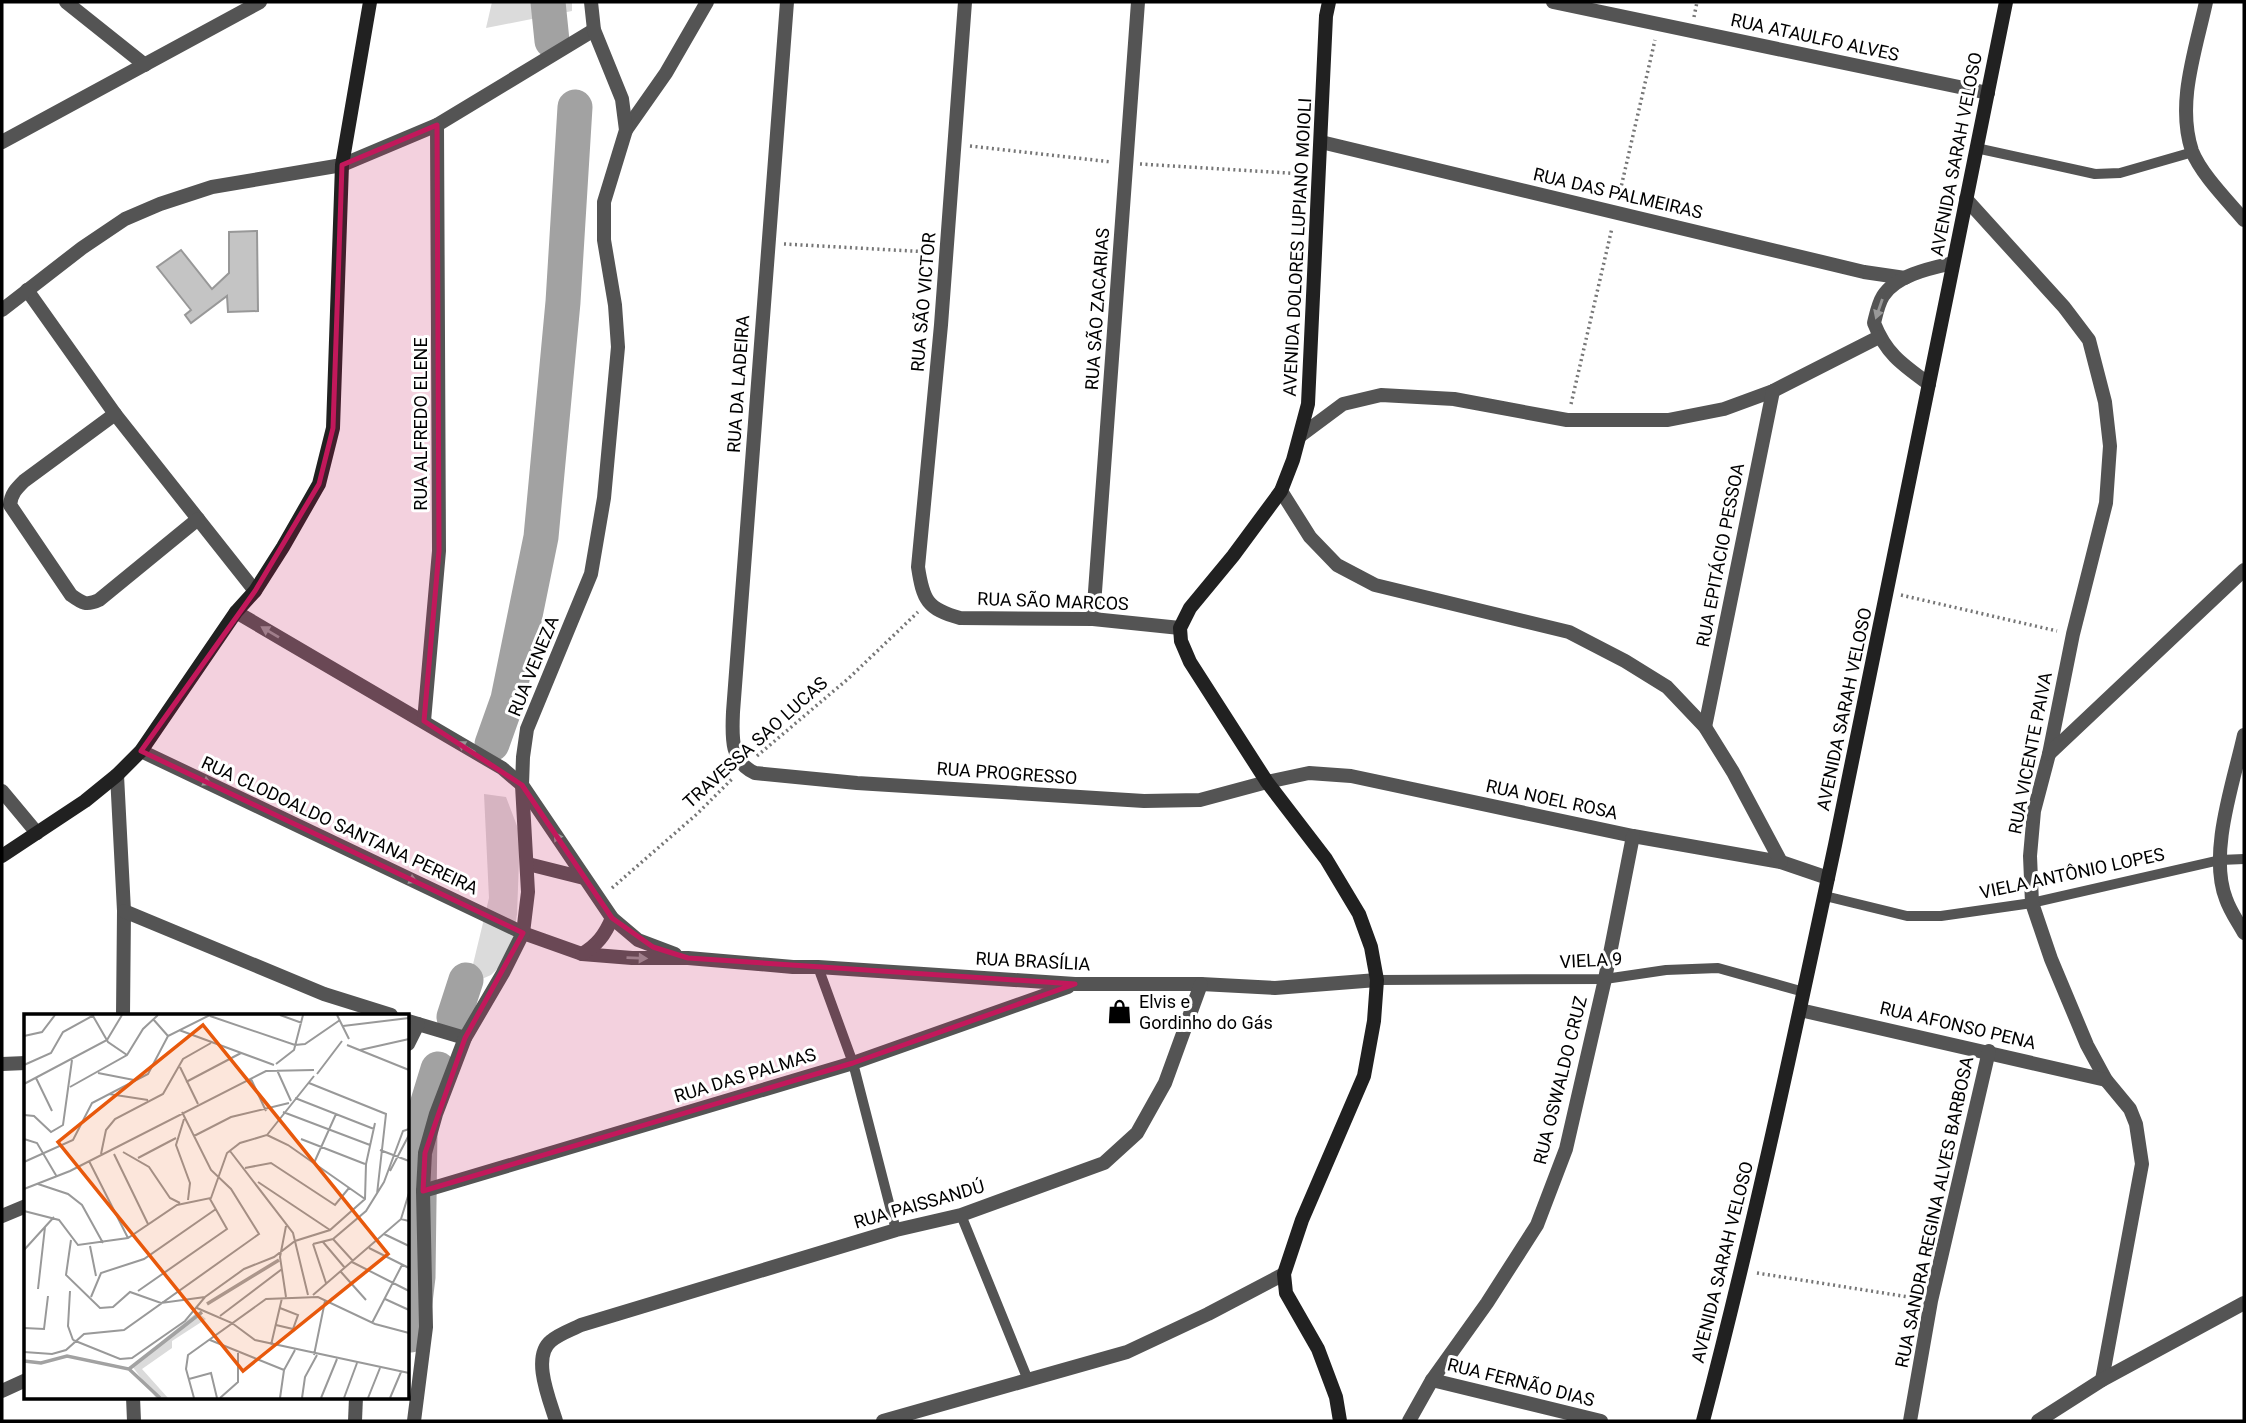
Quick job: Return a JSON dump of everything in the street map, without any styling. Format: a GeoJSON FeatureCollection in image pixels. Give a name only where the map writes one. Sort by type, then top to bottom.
{"type":"FeatureCollection","features":[{"type":"Feature","properties":{"kind":"main road"},"geometry":{"type":"LineString","coordinates":[[2,856],[85,801],[141,751],[236,612],[255,592],[319,484],[333,428],[342,165],[370,2]]}},
{"type":"Feature","properties":{"kind":"main road","name":"AVENIDA DOLORES LUPIANO MOIOLI"},"geometry":{"type":"LineString","coordinates":[[1180,628],[1190,608],[1281,491],[1308,404],[1326,16],[1329,2]]}},
{"type":"Feature","properties":{"kind":"main road","name":"AVENIDA SARAH VELOSO"},"geometry":{"type":"LineString","coordinates":[[1703,1421],[1742,1271],[1825,896],[1889,592],[1928,384],[2006,2]]}},
{"type":"Feature","properties":{"kind":"main road"},"geometry":{"type":"LineString","coordinates":[[1180,628],[1181,641],[1190,662],[1267,782],[1326,859],[1359,914],[1371,947],[1377,980],[1374,1021],[1364,1076],[1302,1220],[1284,1274],[1286,1293],[1318,1349],[1336,1397],[1340,1421]]}},
{"type":"Feature","properties":{"kind":"street"},"geometry":{"type":"LineString","coordinates":[[66,2],[145,65]]}},
{"type":"Feature","properties":{"kind":"street"},"geometry":{"type":"LineString","coordinates":[[2,142],[260,2]]}},
{"type":"Feature","properties":{"kind":"street","name":"RUA VENEZA"},"geometry":{"type":"LineString","coordinates":[[414,1421],[426,1326],[423,1191],[425,1153],[436,1114],[465,1038],[523,933],[528,892],[522,785],[527,729],[591,574],[604,498],[618,347],[615,305],[604,240],[604,202],[626,130],[622,99],[594,30],[591,2]]}},
{"type":"Feature","properties":{"kind":"street"},"geometry":{"type":"LineString","coordinates":[[626,130],[666,73],[707,2]]}},
{"type":"Feature","properties":{"kind":"street","name":"RUA DA LADEIRA"},"geometry":{"type":"LineString","coordinates":[[743,767],[735,752],[733,712],[786,2]]}},
{"type":"Feature","properties":{"kind":"street","name":"RUA SÃO VICTOR"},"geometry":{"type":"LineString","coordinates":[[928,604],[921,587],[918,567],[965,2]]}},
{"type":"Feature","properties":{"kind":"street","name":"RUA SÃO ZACARIAS"},"geometry":{"type":"LineString","coordinates":[[1093,619],[1138,2]]}},
{"type":"Feature","properties":{"kind":"street","name":"RUA ATAULFO ALVES"},"geometry":{"type":"LineString","coordinates":[[1553,2],[1988,93]]}},
{"type":"Feature","properties":{"kind":"street"},"geometry":{"type":"LineString","coordinates":[[2206,2],[2185,102],[2187,124],[2193,152],[2244,220]]}},
{"type":"Feature","properties":{"kind":"street"},"geometry":{"type":"LineString","coordinates":[[2,310],[125,219],[212,187],[342,165],[437,125],[594,30]]}},
{"type":"Feature","properties":{"kind":"street","name":"RUA ALFREDO ELENE"},"geometry":{"type":"LineString","coordinates":[[424,721],[439,551],[437,125]]}},
{"type":"Feature","properties":{"kind":"street","name":"RUA DAS PALMEIRAS"},"geometry":{"type":"LineString","coordinates":[[1321,142],[1864,272],[1905,278]]}},
{"type":"Feature","properties":{"kind":"street","name":"RUA VICENTE PAIVA"},"geometry":{"type":"LineString","coordinates":[[1966,200],[2064,307],[2089,340],[2105,402],[2110,446],[2105,503],[2034,811],[2030,856],[2032,903],[2052,959],[2087,1045],[2106,1080],[2130,1109],[2136,1124],[2142,1164],[2102,1380]]}},
{"type":"Feature","properties":{"kind":"street"},"geometry":{"type":"LineString","coordinates":[[1928,384],[1897,360],[1879,337],[1874,323],[1884,295],[1905,278],[1917,272],[1953,263]]}},
{"type":"Feature","properties":{"kind":"street"},"geometry":{"type":"LineString","coordinates":[[27,290],[115,414],[255,592]]}},
{"type":"Feature","properties":{"kind":"street"},"geometry":{"type":"LineString","coordinates":[[1300,436],[1343,404],[1381,395],[1454,399],[1567,420],[1668,420],[1724,409],[1773,391],[1879,337]]}},
{"type":"Feature","properties":{"kind":"street","name":"RUA EPITÁCIO PESSOA"},"geometry":{"type":"LineString","coordinates":[[1705,727],[1773,391]]}},
{"type":"Feature","properties":{"kind":"street"},"geometry":{"type":"LineString","coordinates":[[115,414],[24,481],[11,498],[10,505],[71,595],[89,605],[99,600],[198,519]]}},
{"type":"Feature","properties":{"kind":"street"},"geometry":{"type":"LineString","coordinates":[[1281,491],[1310,537],[1337,565],[1375,585],[1569,632],[1625,661],[1667,687],[1705,727],[1733,772],[1781,862]]}},
{"type":"Feature","properties":{"kind":"street"},"geometry":{"type":"LineString","coordinates":[[2049,754],[2244,570]]}},
{"type":"Feature","properties":{"kind":"street","name":"RUA SÃO MARCOS"},"geometry":{"type":"LineString","coordinates":[[928,604],[942,613],[960,618],[1093,619],[1180,628]]}},
{"type":"Feature","properties":{"kind":"street","name":"RUA BRASÍLIA"},"geometry":{"type":"LineString","coordinates":[[236,612],[502,768],[522,785],[612,918],[638,940],[688,958]]}},
{"type":"Feature","properties":{"kind":"street"},"geometry":{"type":"LineString","coordinates":[[2244,735],[2241,762],[2224,820],[2220,860],[2225,898],[2244,933]]}},
{"type":"Feature","properties":{"kind":"street","name":"RUA CLODOALDO SANTANA PEREIRA"},"geometry":{"type":"LineString","coordinates":[[141,751],[523,933]]}},
{"type":"Feature","properties":{"kind":"street","name":"RUA PROGRESSO"},"geometry":{"type":"LineString","coordinates":[[743,767],[755,773],[857,783],[1144,801],[1200,800],[1267,782]]}},
{"type":"Feature","properties":{"kind":"street","name":"RUA NOEL ROSA"},"geometry":{"type":"LineString","coordinates":[[1267,782],[1308,773],[1351,776],[1633,836],[1781,862],[1828,878]]}},
{"type":"Feature","properties":{"kind":"street"},"geometry":{"type":"LineString","coordinates":[[117,775],[124,911],[123,1014]]}},
{"type":"Feature","properties":{"kind":"street"},"geometry":{"type":"LineString","coordinates":[[2,790],[37,833]]}},
{"type":"Feature","properties":{"kind":"street","name":"RUA OSWALDO CRUZ"},"geometry":{"type":"LineString","coordinates":[[1409,1421],[1432,1380],[1487,1303],[1537,1225],[1566,1149],[1605,979],[1633,836]]}},
{"type":"Feature","properties":{"kind":"street"},"geometry":{"type":"LineString","coordinates":[[528,864],[584,878]]}},
{"type":"Feature","properties":{"kind":"street"},"geometry":{"type":"LineString","coordinates":[[124,911],[324,994],[388,1014]]}},
{"type":"Feature","properties":{"kind":"street"},"geometry":{"type":"LineString","coordinates":[[582,954],[593,948],[606,934],[612,918]]}},
{"type":"Feature","properties":{"kind":"street","name":"RUA BRASÍLIA"},"geometry":{"type":"LineString","coordinates":[[523,933],[582,954],[632,958],[688,958],[1075,984],[1201,984],[1275,988],[1377,980]]}},
{"type":"Feature","properties":{"kind":"street","name":"RUA DAS PALMAS"},"geometry":{"type":"LineString","coordinates":[[423,1191],[853,1063],[1075,984]]}},
{"type":"Feature","properties":{"kind":"street","name":"RUA PAISSANDÚ"},"geometry":{"type":"LineString","coordinates":[[556,1421],[541,1361],[548,1343],[581,1325],[896,1230],[961,1214],[1104,1163],[1137,1133],[1165,1083],[1201,984]]}},
{"type":"Feature","properties":{"kind":"street","name":"RUA AFONSO PENA"},"geometry":{"type":"LineString","coordinates":[[1800,1010],[2106,1080]]}},
{"type":"Feature","properties":{"kind":"street"},"geometry":{"type":"LineString","coordinates":[[413,1022],[465,1038]]}},
{"type":"Feature","properties":{"kind":"street","name":"RUA SANDRA REGINA ALVES BARBOSA"},"geometry":{"type":"LineString","coordinates":[[1910,1421],[1931,1301],[1989,1052]]}},
{"type":"Feature","properties":{"kind":"street"},"geometry":{"type":"LineString","coordinates":[[2,1064],[24,1062]]}},
{"type":"Feature","properties":{"kind":"street"},"geometry":{"type":"LineString","coordinates":[[2,1216],[24,1207]]}},
{"type":"Feature","properties":{"kind":"street"},"geometry":{"type":"LineString","coordinates":[[890,1420],[1127,1352],[1284,1274]]}},
{"type":"Feature","properties":{"kind":"street"},"geometry":{"type":"LineString","coordinates":[[2038,1421],[2102,1380],[2244,1303]]}},
{"type":"Feature","properties":{"kind":"street","name":"RUA FERNÃO DIAS"},"geometry":{"type":"LineString","coordinates":[[1432,1380],[1601,1421]]}},
{"type":"Feature","properties":{"kind":"street"},"geometry":{"type":"LineString","coordinates":[[2,1391],[24,1381]]}},
{"type":"Feature","properties":{"kind":"street"},"geometry":{"type":"LineString","coordinates":[[133,1398],[135,1421]]}},
{"type":"Feature","properties":{"kind":"street"},"geometry":{"type":"LineString","coordinates":[[355,1421],[356,1398]]}},
{"type":"Feature","properties":{"kind":"lane"},"geometry":{"type":"LineString","coordinates":[[1976,148],[2095,174],[2120,173],[2193,152]]}},
{"type":"Feature","properties":{"kind":"lane","name":"VIELA ANTÔNIO LOPES"},"geometry":{"type":"LineString","coordinates":[[1825,896],[1907,916],[1941,916],[2032,903],[2220,860],[2244,859]]}},
{"type":"Feature","properties":{"kind":"lane"},"geometry":{"type":"LineString","coordinates":[[818,967],[853,1063],[896,1230]]}},
{"type":"Feature","properties":{"kind":"lane","name":"VIELA 9"},"geometry":{"type":"LineString","coordinates":[[1377,980],[1605,979],[1666,970],[1718,968],[1804,992]]}},
{"type":"Feature","properties":{"kind":"lane"},"geometry":{"type":"LineString","coordinates":[[961,1214],[1027,1380]]}},
{"type":"Feature","properties":{"kind":"path"},"geometry":{"type":"LineString","coordinates":[[954,144],[1127,163],[1320,175]]}},
{"type":"Feature","properties":{"kind":"path"},"geometry":{"type":"LineString","coordinates":[[768,243],[946,253]]}},
{"type":"Feature","properties":{"kind":"path"},"geometry":{"type":"LineString","coordinates":[[1889,592],[2073,634]]}},
{"type":"Feature","properties":{"kind":"path","name":"TRAVESSA SAO LUCAS"},"geometry":{"type":"LineString","coordinates":[[600,899],[697,814],[743,767],[849,678],[928,604]]}},
{"type":"Feature","properties":{"kind":"path"},"geometry":{"type":"LineString","coordinates":[[1742,1271],[1931,1301]]}},
{"type":"Feature","properties":{"kind":"highlighted area"},"geometry":{"type":"Polygon","coordinates":[[[437,125],[439,551],[424,721],[522,785],[612,918],[653,947],[688,958],[1075,984],[853,1063],[423,1191],[425,1153],[465,1038],[523,933],[141,751],[255,591],[319,484],[333,428],[342,165],[437,125]]]}},
{"type":"Feature","properties":{"kind":"shaded area"},"geometry":{"type":"Polygon","coordinates":[[[492,2],[572,2],[572,11],[486,28],[492,2]]]}},
{"type":"Feature","properties":{"kind":"shaded area"},"geometry":{"type":"Polygon","coordinates":[[[484,794],[506,797],[520,834],[517,914],[510,957],[491,975],[468,985],[489,898],[484,794]]]}},
{"type":"Feature","properties":{"kind":"building"},"geometry":{"type":"Polygon","coordinates":[[[257,231],[258,311],[228,312],[227,296],[191,323],[185,315],[191,310],[157,267],[181,250],[212,289],[229,273],[229,232],[257,231]]]}},
{"type":"Feature","properties":{"kind":"waterway"},"geometry":{"type":"LineString","coordinates":[[548,2],[552,41]]}},
{"type":"Feature","properties":{"kind":"waterway"},"geometry":{"type":"LineString","coordinates":[[492,744],[508,699],[541,537],[563,302],[575,107]]}},
{"type":"Feature","properties":{"kind":"waterway"},"geometry":{"type":"LineString","coordinates":[[454,1017],[466,980]]}},
{"type":"Feature","properties":{"kind":"waterway"},"geometry":{"type":"LineString","coordinates":[[411,1335],[418,1277],[420,1128],[438,1069]]}},
{"type":"Feature","properties":{"kind":"place","name":"Elvis e Gordinho do Gás"},"geometry":{"type":"Point","coordinates":[1119,1011]}}]}
